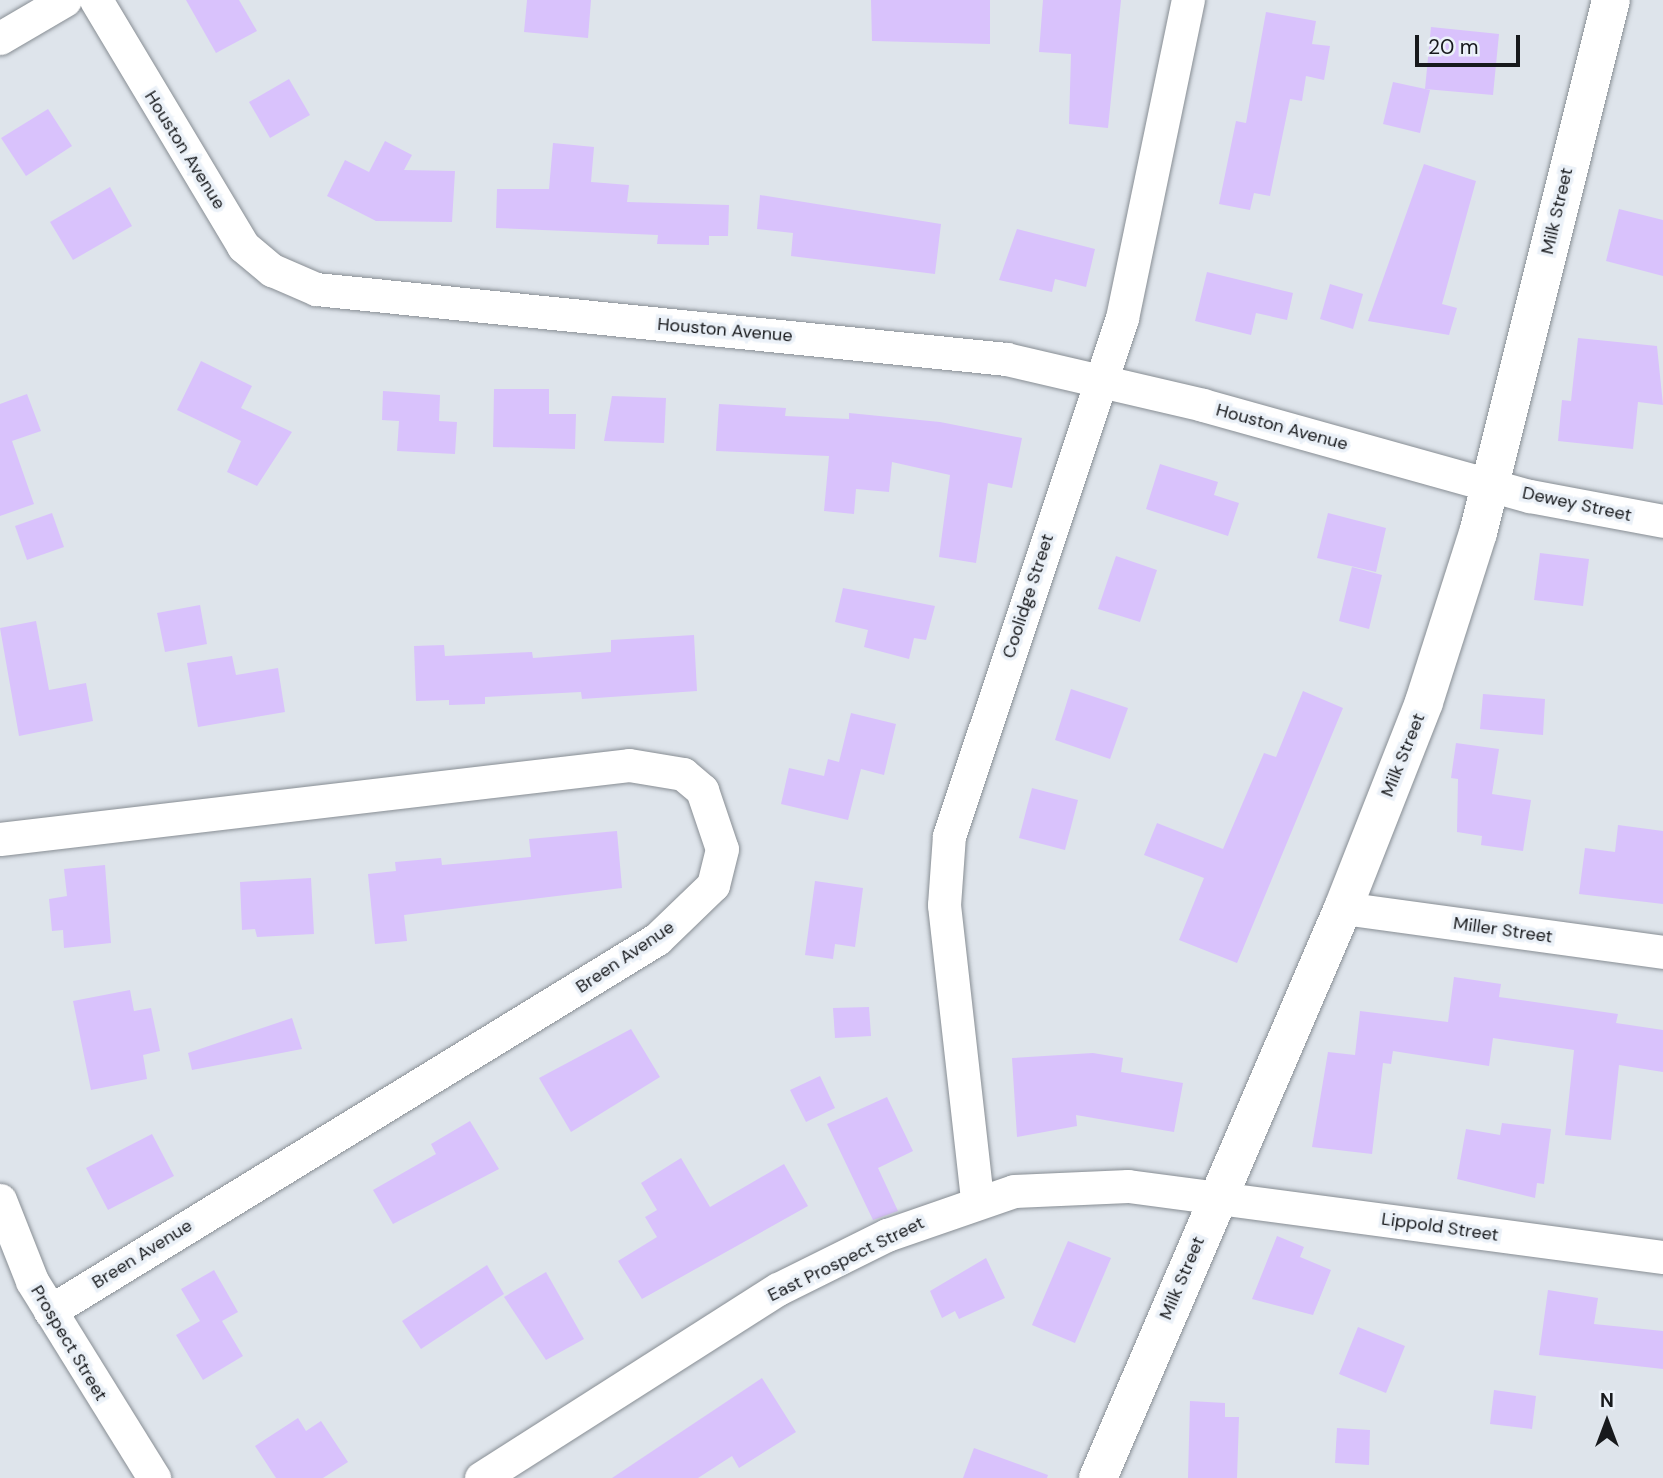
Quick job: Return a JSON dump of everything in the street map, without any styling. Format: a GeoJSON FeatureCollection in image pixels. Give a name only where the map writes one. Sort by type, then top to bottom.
{"type":"FeatureCollection","features":[{"type":"Feature","properties":{"kind":"street"},"geometry":{"type":"LineString","coordinates":[[0,37],[65,0]]}},
{"type":"Feature","properties":{"kind":"street","name":"Houston Avenue"},"geometry":{"type":"LineString","coordinates":[[96,0],[243,246],[272,270],[316,289],[866,342],[1100,379],[1491,485]]}},
{"type":"Feature","properties":{"kind":"street","name":"Coolidge Street"},"geometry":{"type":"LineString","coordinates":[[977,1199],[944,905],[949,835],[1122,318],[1188,0]]}},
{"type":"Feature","properties":{"kind":"street","name":"Milk Street"},"geometry":{"type":"LineString","coordinates":[[1098,1478],[1216,1196],[1343,908],[1433,677],[1491,485],[1611,0]]}},
{"type":"Feature","properties":{"kind":"street","name":"Dewey Street"},"geometry":{"type":"LineString","coordinates":[[1491,485],[1663,521]]}},
{"type":"Feature","properties":{"kind":"street","name":"Breen Avenue"},"geometry":{"type":"LineString","coordinates":[[0,839],[629,765],[683,774],[702,790],[722,849],[713,885],[657,939],[50,1311]]}},
{"type":"Feature","properties":{"kind":"street","name":"Miller Street"},"geometry":{"type":"LineString","coordinates":[[1343,908],[1663,952]]}},
{"type":"Feature","properties":{"kind":"street","name":"East Prospect Street"},"geometry":{"type":"LineString","coordinates":[[481,1478],[778,1289],[977,1199],[1064,1186],[1216,1196]]}},
{"type":"Feature","properties":{"kind":"street","name":"Lippold Street"},"geometry":{"type":"LineString","coordinates":[[1216,1196],[1663,1257]]}},
{"type":"Feature","properties":{"kind":"street","name":"Prospect Street"},"geometry":{"type":"LineString","coordinates":[[0,1200],[50,1311],[154,1478]]}},
{"type":"Feature","properties":{"kind":"building"},"geometry":{"type":"Polygon","coordinates":[[[186,0],[239,0],[257,31],[216,53],[186,0]]]}},
{"type":"Feature","properties":{"kind":"building"},"geometry":{"type":"Polygon","coordinates":[[[527,0],[591,0],[588,38],[524,32],[527,0]]]}},
{"type":"Feature","properties":{"kind":"building"},"geometry":{"type":"Polygon","coordinates":[[[871,0],[990,0],[990,44],[872,41],[871,0]]]}},
{"type":"Feature","properties":{"kind":"building"},"geometry":{"type":"Polygon","coordinates":[[[1043,0],[1121,0],[1108,128],[1069,124],[1071,54],[1039,52],[1043,0]]]}},
{"type":"Feature","properties":{"kind":"building"},"geometry":{"type":"Polygon","coordinates":[[[1266,12],[1316,21],[1312,44],[1330,46],[1324,80],[1306,76],[1302,101],[1290,99],[1270,196],[1254,193],[1250,210],[1219,204],[1236,121],[1246,123],[1266,12]]]}},
{"type":"Feature","properties":{"kind":"building"},"geometry":{"type":"Polygon","coordinates":[[[1431,27],[1499,34],[1493,95],[1425,89],[1431,27]]]}},
{"type":"Feature","properties":{"kind":"building"},"geometry":{"type":"Polygon","coordinates":[[[289,79],[310,115],[270,138],[249,102],[289,79]]]}},
{"type":"Feature","properties":{"kind":"building"},"geometry":{"type":"Polygon","coordinates":[[[1393,82],[1430,90],[1420,133],[1383,124],[1393,82]]]}},
{"type":"Feature","properties":{"kind":"building"},"geometry":{"type":"Polygon","coordinates":[[[48,109],[72,146],[26,176],[1,138],[48,109]]]}},
{"type":"Feature","properties":{"kind":"building"},"geometry":{"type":"Polygon","coordinates":[[[385,141],[412,155],[404,170],[455,171],[452,222],[376,221],[327,196],[345,160],[369,172],[385,141]]]}},
{"type":"Feature","properties":{"kind":"building"},"geometry":{"type":"Polygon","coordinates":[[[553,143],[594,147],[591,182],[629,185],[627,202],[729,205],[728,236],[709,236],[709,245],[657,244],[658,235],[496,228],[497,189],[549,189],[553,143]]]}},
{"type":"Feature","properties":{"kind":"building"},"geometry":{"type":"Polygon","coordinates":[[[1424,164],[1476,181],[1442,304],[1457,308],[1449,335],[1368,321],[1424,164]]]}},
{"type":"Feature","properties":{"kind":"building"},"geometry":{"type":"Polygon","coordinates":[[[110,187],[132,226],[73,260],[50,222],[110,187]]]}},
{"type":"Feature","properties":{"kind":"building"},"geometry":{"type":"Polygon","coordinates":[[[760,195],[941,224],[935,274],[791,256],[793,233],[757,229],[760,195]]]}},
{"type":"Feature","properties":{"kind":"building"},"geometry":{"type":"Polygon","coordinates":[[[1619,209],[1663,220],[1663,276],[1606,261],[1619,209]]]}},
{"type":"Feature","properties":{"kind":"building"},"geometry":{"type":"Polygon","coordinates":[[[1017,229],[1095,249],[1086,287],[1055,279],[1052,292],[999,280],[1017,229]]]}},
{"type":"Feature","properties":{"kind":"building"},"geometry":{"type":"Polygon","coordinates":[[[1207,272],[1293,293],[1287,320],[1256,313],[1251,335],[1195,321],[1207,272]]]}},
{"type":"Feature","properties":{"kind":"building"},"geometry":{"type":"Polygon","coordinates":[[[1330,284],[1363,294],[1353,329],[1320,319],[1330,284]]]}},
{"type":"Feature","properties":{"kind":"building"},"geometry":{"type":"Polygon","coordinates":[[[1578,338],[1657,346],[1663,405],[1638,402],[1633,449],[1558,441],[1562,400],[1571,401],[1578,338]]]}},
{"type":"Feature","properties":{"kind":"building"},"geometry":{"type":"Polygon","coordinates":[[[201,361],[252,386],[241,408],[292,432],[257,486],[227,472],[241,441],[177,410],[201,361]]]}},
{"type":"Feature","properties":{"kind":"building"},"geometry":{"type":"Polygon","coordinates":[[[494,389],[549,389],[549,414],[576,414],[575,449],[493,447],[494,389]]]}},
{"type":"Feature","properties":{"kind":"building"},"geometry":{"type":"Polygon","coordinates":[[[383,391],[440,395],[439,421],[457,422],[455,454],[397,451],[399,421],[382,420],[383,391]]]}},
{"type":"Feature","properties":{"kind":"building"},"geometry":{"type":"Polygon","coordinates":[[[27,394],[41,431],[12,441],[34,504],[0,516],[0,404],[27,394]]]}},
{"type":"Feature","properties":{"kind":"building"},"geometry":{"type":"Polygon","coordinates":[[[612,396],[666,398],[664,443],[604,441],[612,396]]]}},
{"type":"Feature","properties":{"kind":"building"},"geometry":{"type":"Polygon","coordinates":[[[719,404],[786,408],[785,416],[849,419],[849,413],[940,422],[1022,438],[1012,488],[988,483],[976,563],[939,557],[950,475],[892,462],[889,492],[856,489],[854,514],[824,511],[829,456],[716,451],[719,404]]]}},
{"type":"Feature","properties":{"kind":"building"},"geometry":{"type":"Polygon","coordinates":[[[1160,464],[1218,482],[1214,495],[1239,503],[1228,536],[1146,509],[1160,464]]]}},
{"type":"Feature","properties":{"kind":"building"},"geometry":{"type":"Polygon","coordinates":[[[52,513],[64,547],[27,560],[15,526],[52,513]]]}},
{"type":"Feature","properties":{"kind":"building"},"geometry":{"type":"Polygon","coordinates":[[[1328,513],[1386,528],[1376,572],[1317,558],[1328,513]]]}},
{"type":"Feature","properties":{"kind":"building"},"geometry":{"type":"Polygon","coordinates":[[[1540,553],[1589,559],[1583,606],[1534,600],[1540,553]]]}},
{"type":"Feature","properties":{"kind":"building"},"geometry":{"type":"Polygon","coordinates":[[[1116,556],[1157,570],[1140,622],[1098,609],[1116,556]]]}},
{"type":"Feature","properties":{"kind":"building"},"geometry":{"type":"Polygon","coordinates":[[[1352,567],[1382,575],[1369,629],[1339,621],[1352,567]]]}},
{"type":"Feature","properties":{"kind":"building"},"geometry":{"type":"Polygon","coordinates":[[[843,588],[935,606],[926,640],[914,638],[909,659],[864,647],[868,630],[835,622],[843,588]]]}},
{"type":"Feature","properties":{"kind":"building"},"geometry":{"type":"Polygon","coordinates":[[[200,605],[207,644],[165,652],[157,613],[200,605]]]}},
{"type":"Feature","properties":{"kind":"building"},"geometry":{"type":"Polygon","coordinates":[[[36,621],[49,690],[86,683],[93,721],[19,736],[0,628],[36,621]]]}},
{"type":"Feature","properties":{"kind":"building"},"geometry":{"type":"Polygon","coordinates":[[[694,635],[697,691],[582,699],[581,692],[485,697],[485,704],[449,705],[449,700],[416,701],[414,646],[444,645],[445,656],[532,652],[533,658],[611,652],[611,640],[694,635]]]}},
{"type":"Feature","properties":{"kind":"building"},"geometry":{"type":"Polygon","coordinates":[[[232,656],[236,675],[278,668],[285,712],[198,727],[187,663],[232,656]]]}},
{"type":"Feature","properties":{"kind":"building"},"geometry":{"type":"Polygon","coordinates":[[[1071,689],[1128,708],[1110,759],[1055,740],[1071,689]]]}},
{"type":"Feature","properties":{"kind":"building"},"geometry":{"type":"Polygon","coordinates":[[[1303,691],[1343,708],[1237,963],[1179,940],[1204,878],[1144,855],[1157,823],[1223,849],[1264,753],[1276,757],[1303,691]]]}},
{"type":"Feature","properties":{"kind":"building"},"geometry":{"type":"Polygon","coordinates":[[[1483,694],[1545,699],[1543,735],[1480,729],[1483,694]]]}},
{"type":"Feature","properties":{"kind":"building"},"geometry":{"type":"Polygon","coordinates":[[[851,713],[896,724],[884,775],[861,769],[848,820],[781,804],[789,768],[824,776],[828,759],[839,762],[851,713]]]}},
{"type":"Feature","properties":{"kind":"building"},"geometry":{"type":"Polygon","coordinates":[[[1456,743],[1499,749],[1492,794],[1531,800],[1523,851],[1481,845],[1482,836],[1457,832],[1458,779],[1451,778],[1456,743]]]}},
{"type":"Feature","properties":{"kind":"building"},"geometry":{"type":"Polygon","coordinates":[[[1032,788],[1078,800],[1065,850],[1019,838],[1032,788]]]}},
{"type":"Feature","properties":{"kind":"building"},"geometry":{"type":"Polygon","coordinates":[[[1618,825],[1663,831],[1663,904],[1579,894],[1585,848],[1615,852],[1618,825]]]}},
{"type":"Feature","properties":{"kind":"building"},"geometry":{"type":"Polygon","coordinates":[[[617,831],[622,888],[404,915],[407,941],[375,944],[368,874],[396,871],[395,862],[441,858],[442,865],[531,857],[529,839],[617,831]]]}},
{"type":"Feature","properties":{"kind":"building"},"geometry":{"type":"Polygon","coordinates":[[[105,865],[111,943],[64,948],[63,930],[52,931],[49,899],[67,896],[64,869],[105,865]]]}},
{"type":"Feature","properties":{"kind":"building"},"geometry":{"type":"Polygon","coordinates":[[[311,878],[314,934],[257,937],[255,929],[242,930],[240,882],[311,878]]]}},
{"type":"Feature","properties":{"kind":"building"},"geometry":{"type":"Polygon","coordinates":[[[815,881],[863,888],[855,947],[835,944],[833,959],[805,955],[815,881]]]}},
{"type":"Feature","properties":{"kind":"building"},"geometry":{"type":"Polygon","coordinates":[[[1454,977],[1501,984],[1499,997],[1618,1014],[1616,1023],[1663,1030],[1663,1072],[1619,1065],[1611,1140],[1565,1135],[1574,1050],[1493,1038],[1489,1066],[1393,1051],[1391,1064],[1383,1063],[1372,1154],[1312,1147],[1328,1052],[1355,1055],[1360,1011],[1448,1022],[1454,977]]]}},
{"type":"Feature","properties":{"kind":"building"},"geometry":{"type":"Polygon","coordinates":[[[130,990],[134,1011],[151,1008],[160,1051],[143,1055],[147,1079],[91,1090],[73,1001],[130,990]]]}},
{"type":"Feature","properties":{"kind":"building"},"geometry":{"type":"Polygon","coordinates":[[[869,1007],[871,1036],[835,1038],[833,1008],[869,1007]]]}},
{"type":"Feature","properties":{"kind":"building"},"geometry":{"type":"Polygon","coordinates":[[[292,1018],[302,1049],[192,1070],[188,1053],[292,1018]]]}},
{"type":"Feature","properties":{"kind":"building"},"geometry":{"type":"Polygon","coordinates":[[[631,1029],[660,1077],[571,1132],[539,1078],[631,1029]]]}},
{"type":"Feature","properties":{"kind":"building"},"geometry":{"type":"Polygon","coordinates":[[[1093,1053],[1123,1058],[1121,1072],[1183,1083],[1174,1132],[1076,1115],[1077,1126],[1017,1137],[1012,1058],[1093,1053]]]}},
{"type":"Feature","properties":{"kind":"building"},"geometry":{"type":"Polygon","coordinates":[[[820,1076],[835,1108],[806,1122],[790,1090],[820,1076]]]}},
{"type":"Feature","properties":{"kind":"building"},"geometry":{"type":"Polygon","coordinates":[[[887,1097],[913,1151],[878,1168],[898,1211],[873,1220],[827,1124],[887,1097]]]}},
{"type":"Feature","properties":{"kind":"building"},"geometry":{"type":"Polygon","coordinates":[[[470,1121],[499,1169],[393,1224],[373,1190],[436,1154],[431,1144],[470,1121]]]}},
{"type":"Feature","properties":{"kind":"building"},"geometry":{"type":"Polygon","coordinates":[[[1502,1123],[1551,1129],[1544,1184],[1537,1183],[1535,1198],[1457,1179],[1466,1129],[1500,1135],[1502,1123]]]}},
{"type":"Feature","properties":{"kind":"building"},"geometry":{"type":"Polygon","coordinates":[[[152,1134],[174,1176],[108,1210],[86,1168],[152,1134]]]}},
{"type":"Feature","properties":{"kind":"building"},"geometry":{"type":"Polygon","coordinates":[[[681,1158],[710,1207],[784,1164],[808,1206],[642,1299],[618,1261],[657,1237],[645,1217],[657,1210],[641,1183],[681,1158]]]}},
{"type":"Feature","properties":{"kind":"building"},"geometry":{"type":"Polygon","coordinates":[[[1277,1236],[1304,1247],[1300,1257],[1331,1270],[1313,1315],[1252,1299],[1277,1236]]]}},
{"type":"Feature","properties":{"kind":"building"},"geometry":{"type":"Polygon","coordinates":[[[1068,1241],[1111,1258],[1075,1343],[1032,1325],[1068,1241]]]}},
{"type":"Feature","properties":{"kind":"building"},"geometry":{"type":"Polygon","coordinates":[[[986,1258],[1005,1298],[959,1319],[955,1311],[942,1318],[930,1291],[986,1258]]]}},
{"type":"Feature","properties":{"kind":"building"},"geometry":{"type":"Polygon","coordinates":[[[487,1265],[504,1294],[421,1349],[402,1321],[487,1265]]]}},
{"type":"Feature","properties":{"kind":"building"},"geometry":{"type":"Polygon","coordinates":[[[214,1270],[238,1312],[222,1321],[243,1356],[203,1380],[176,1335],[200,1321],[181,1289],[214,1270]]]}},
{"type":"Feature","properties":{"kind":"building"},"geometry":{"type":"Polygon","coordinates":[[[546,1272],[584,1339],[546,1360],[504,1297],[546,1272]]]}},
{"type":"Feature","properties":{"kind":"building"},"geometry":{"type":"Polygon","coordinates":[[[1548,1290],[1598,1298],[1594,1324],[1663,1331],[1663,1369],[1539,1355],[1548,1290]]]}},
{"type":"Feature","properties":{"kind":"building"},"geometry":{"type":"Polygon","coordinates":[[[1358,1327],[1405,1346],[1386,1393],[1339,1374],[1358,1327]]]}},
{"type":"Feature","properties":{"kind":"building"},"geometry":{"type":"Polygon","coordinates":[[[762,1378],[796,1432],[739,1468],[732,1456],[698,1478],[612,1478],[762,1378]]]}},
{"type":"Feature","properties":{"kind":"building"},"geometry":{"type":"Polygon","coordinates":[[[1494,1390],[1536,1396],[1532,1429],[1490,1424],[1494,1390]]]}},
{"type":"Feature","properties":{"kind":"building"},"geometry":{"type":"Polygon","coordinates":[[[1190,1401],[1225,1403],[1225,1417],[1239,1417],[1237,1478],[1188,1478],[1190,1401]]]}},
{"type":"Feature","properties":{"kind":"building"},"geometry":{"type":"Polygon","coordinates":[[[298,1418],[306,1431],[321,1421],[348,1462],[323,1478],[276,1478],[255,1446],[298,1418]]]}},
{"type":"Feature","properties":{"kind":"building"},"geometry":{"type":"Polygon","coordinates":[[[1337,1428],[1370,1430],[1369,1465],[1335,1463],[1337,1428]]]}},
{"type":"Feature","properties":{"kind":"building"},"geometry":{"type":"Polygon","coordinates":[[[974,1448],[1048,1475],[1047,1478],[963,1478],[974,1448]]]}}]}
